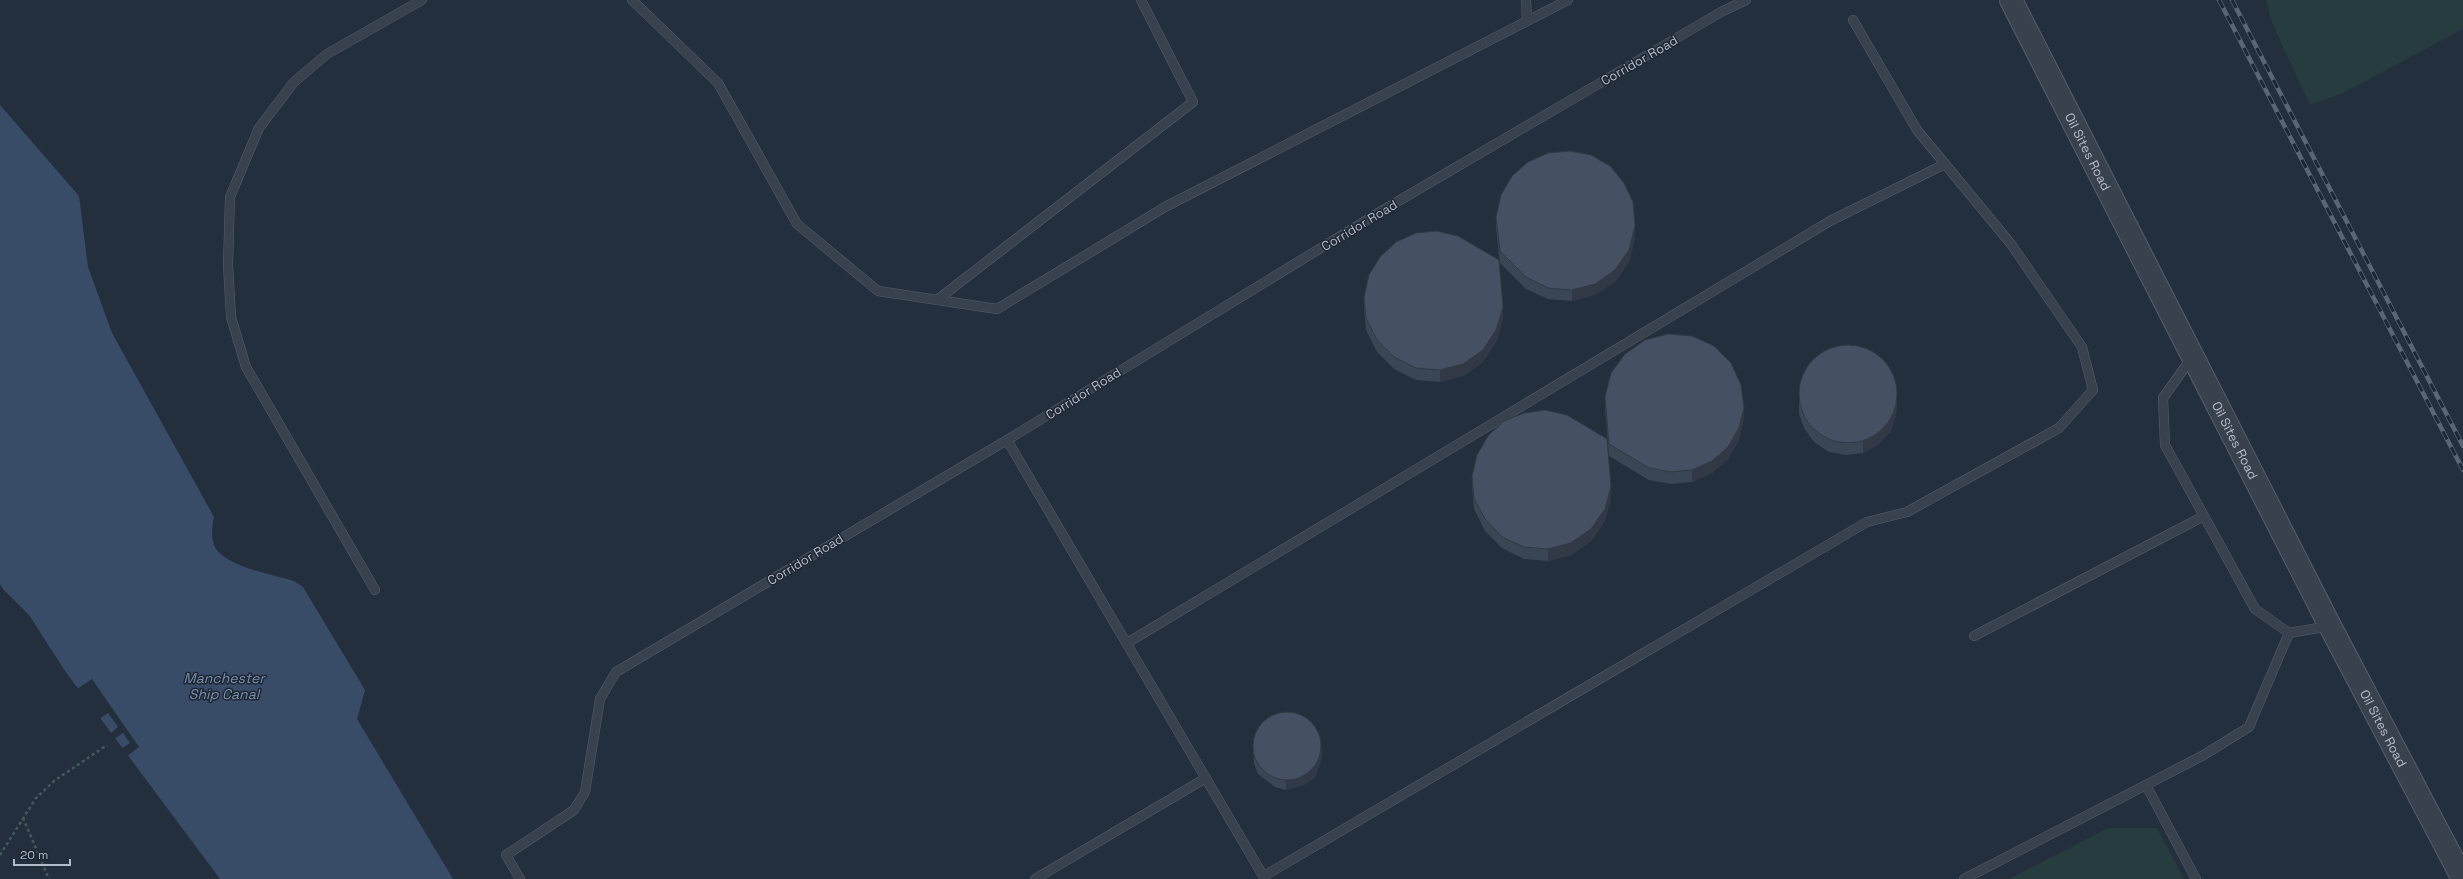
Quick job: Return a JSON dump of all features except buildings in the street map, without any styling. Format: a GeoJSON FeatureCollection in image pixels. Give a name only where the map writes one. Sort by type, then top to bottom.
{"type":"FeatureCollection","features":[{"type":"Feature","properties":{"kind":"street","name":"Oil Sites Road"},"geometry":{"type":"LineString","coordinates":[[2011,0],[2330,626],[2463,879]]}},
{"type":"Feature","properties":{"kind":"lane"},"geometry":{"type":"LineString","coordinates":[[375,590],[246,367],[231,317],[228,265],[230,197],[260,128],[294,82],[327,54],[422,0]]}},
{"type":"Feature","properties":{"kind":"lane"},"geometry":{"type":"LineString","coordinates":[[632,0],[718,82],[797,224],[878,291],[996,309],[1166,207],[1568,0]]}},
{"type":"Feature","properties":{"kind":"lane"},"geometry":{"type":"LineString","coordinates":[[938,300],[1193,102],[1141,0]]}},
{"type":"Feature","properties":{"kind":"lane"},"geometry":{"type":"LineString","coordinates":[[1526,0],[1527,21]]}},
{"type":"Feature","properties":{"kind":"lane","name":"Corridor Road"},"geometry":{"type":"LineString","coordinates":[[520,879],[506,855],[574,810],[584,792],[600,699],[616,672],[1007,440],[1378,213],[1720,12],[1746,0]]}},
{"type":"Feature","properties":{"kind":"lane"},"geometry":{"type":"LineString","coordinates":[[1007,440],[1127,642],[1264,878],[1867,522],[1906,512],[2059,428],[2092,390],[2082,347],[2011,244],[1917,130],[1853,20]]}},
{"type":"Feature","properties":{"kind":"lane"},"geometry":{"type":"LineString","coordinates":[[1127,642],[1830,221],[1945,164]]}},
{"type":"Feature","properties":{"kind":"lane"},"geometry":{"type":"LineString","coordinates":[[2192,357],[2163,398],[2165,445],[2255,609],[2289,633],[2330,626]]}},
{"type":"Feature","properties":{"kind":"lane"},"geometry":{"type":"LineString","coordinates":[[1974,636],[2204,516]]}},
{"type":"Feature","properties":{"kind":"lane"},"geometry":{"type":"LineString","coordinates":[[1964,879],[2202,756],[2250,727],[2289,633]]}},
{"type":"Feature","properties":{"kind":"lane"},"geometry":{"type":"LineString","coordinates":[[1035,879],[1206,778]]}},
{"type":"Feature","properties":{"kind":"lane"},"geometry":{"type":"LineString","coordinates":[[2146,784],[2196,879]]}},
{"type":"Feature","properties":{"kind":"path"},"geometry":{"type":"LineString","coordinates":[[0,855],[36,798],[54,781],[107,746]]}},
{"type":"Feature","properties":{"kind":"path"},"geometry":{"type":"LineString","coordinates":[[23,818],[49,879]]}},
{"type":"Feature","properties":{"kind":"green space"},"geometry":{"type":"Polygon","coordinates":[[[2266,0],[2463,0],[2463,29],[2343,93],[2310,105],[2272,23],[2266,0]]]}},
{"type":"Feature","properties":{"kind":"green space"},"geometry":{"type":"Polygon","coordinates":[[[2108,828],[2157,828],[2184,879],[2009,879],[2108,828]]]}},
{"type":"Feature","properties":{"kind":"water","name":"Manchester Ship Canal"},"geometry":{"type":"Polygon","coordinates":[[[0,105],[79,196],[88,267],[112,333],[214,517],[212,538],[214,545],[227,559],[262,573],[294,581],[303,587],[365,690],[357,719],[453,879],[220,879],[65,671],[29,615],[3,589],[0,584],[0,105]]]}},
{"type":"Feature","properties":{"kind":"pier"},"geometry":{"type":"Polygon","coordinates":[[[92,679],[139,747],[127,756],[121,749],[130,743],[123,733],[114,739],[110,734],[118,727],[108,713],[99,719],[77,689],[92,679]]]}},
{"type":"Feature","properties":{"kind":"railway"},"geometry":{"type":"LineString","coordinates":[[2219,0],[2463,470]]}},
{"type":"Feature","properties":{"kind":"railway"},"geometry":{"type":"LineString","coordinates":[[2232,0],[2463,446]]}}]}
